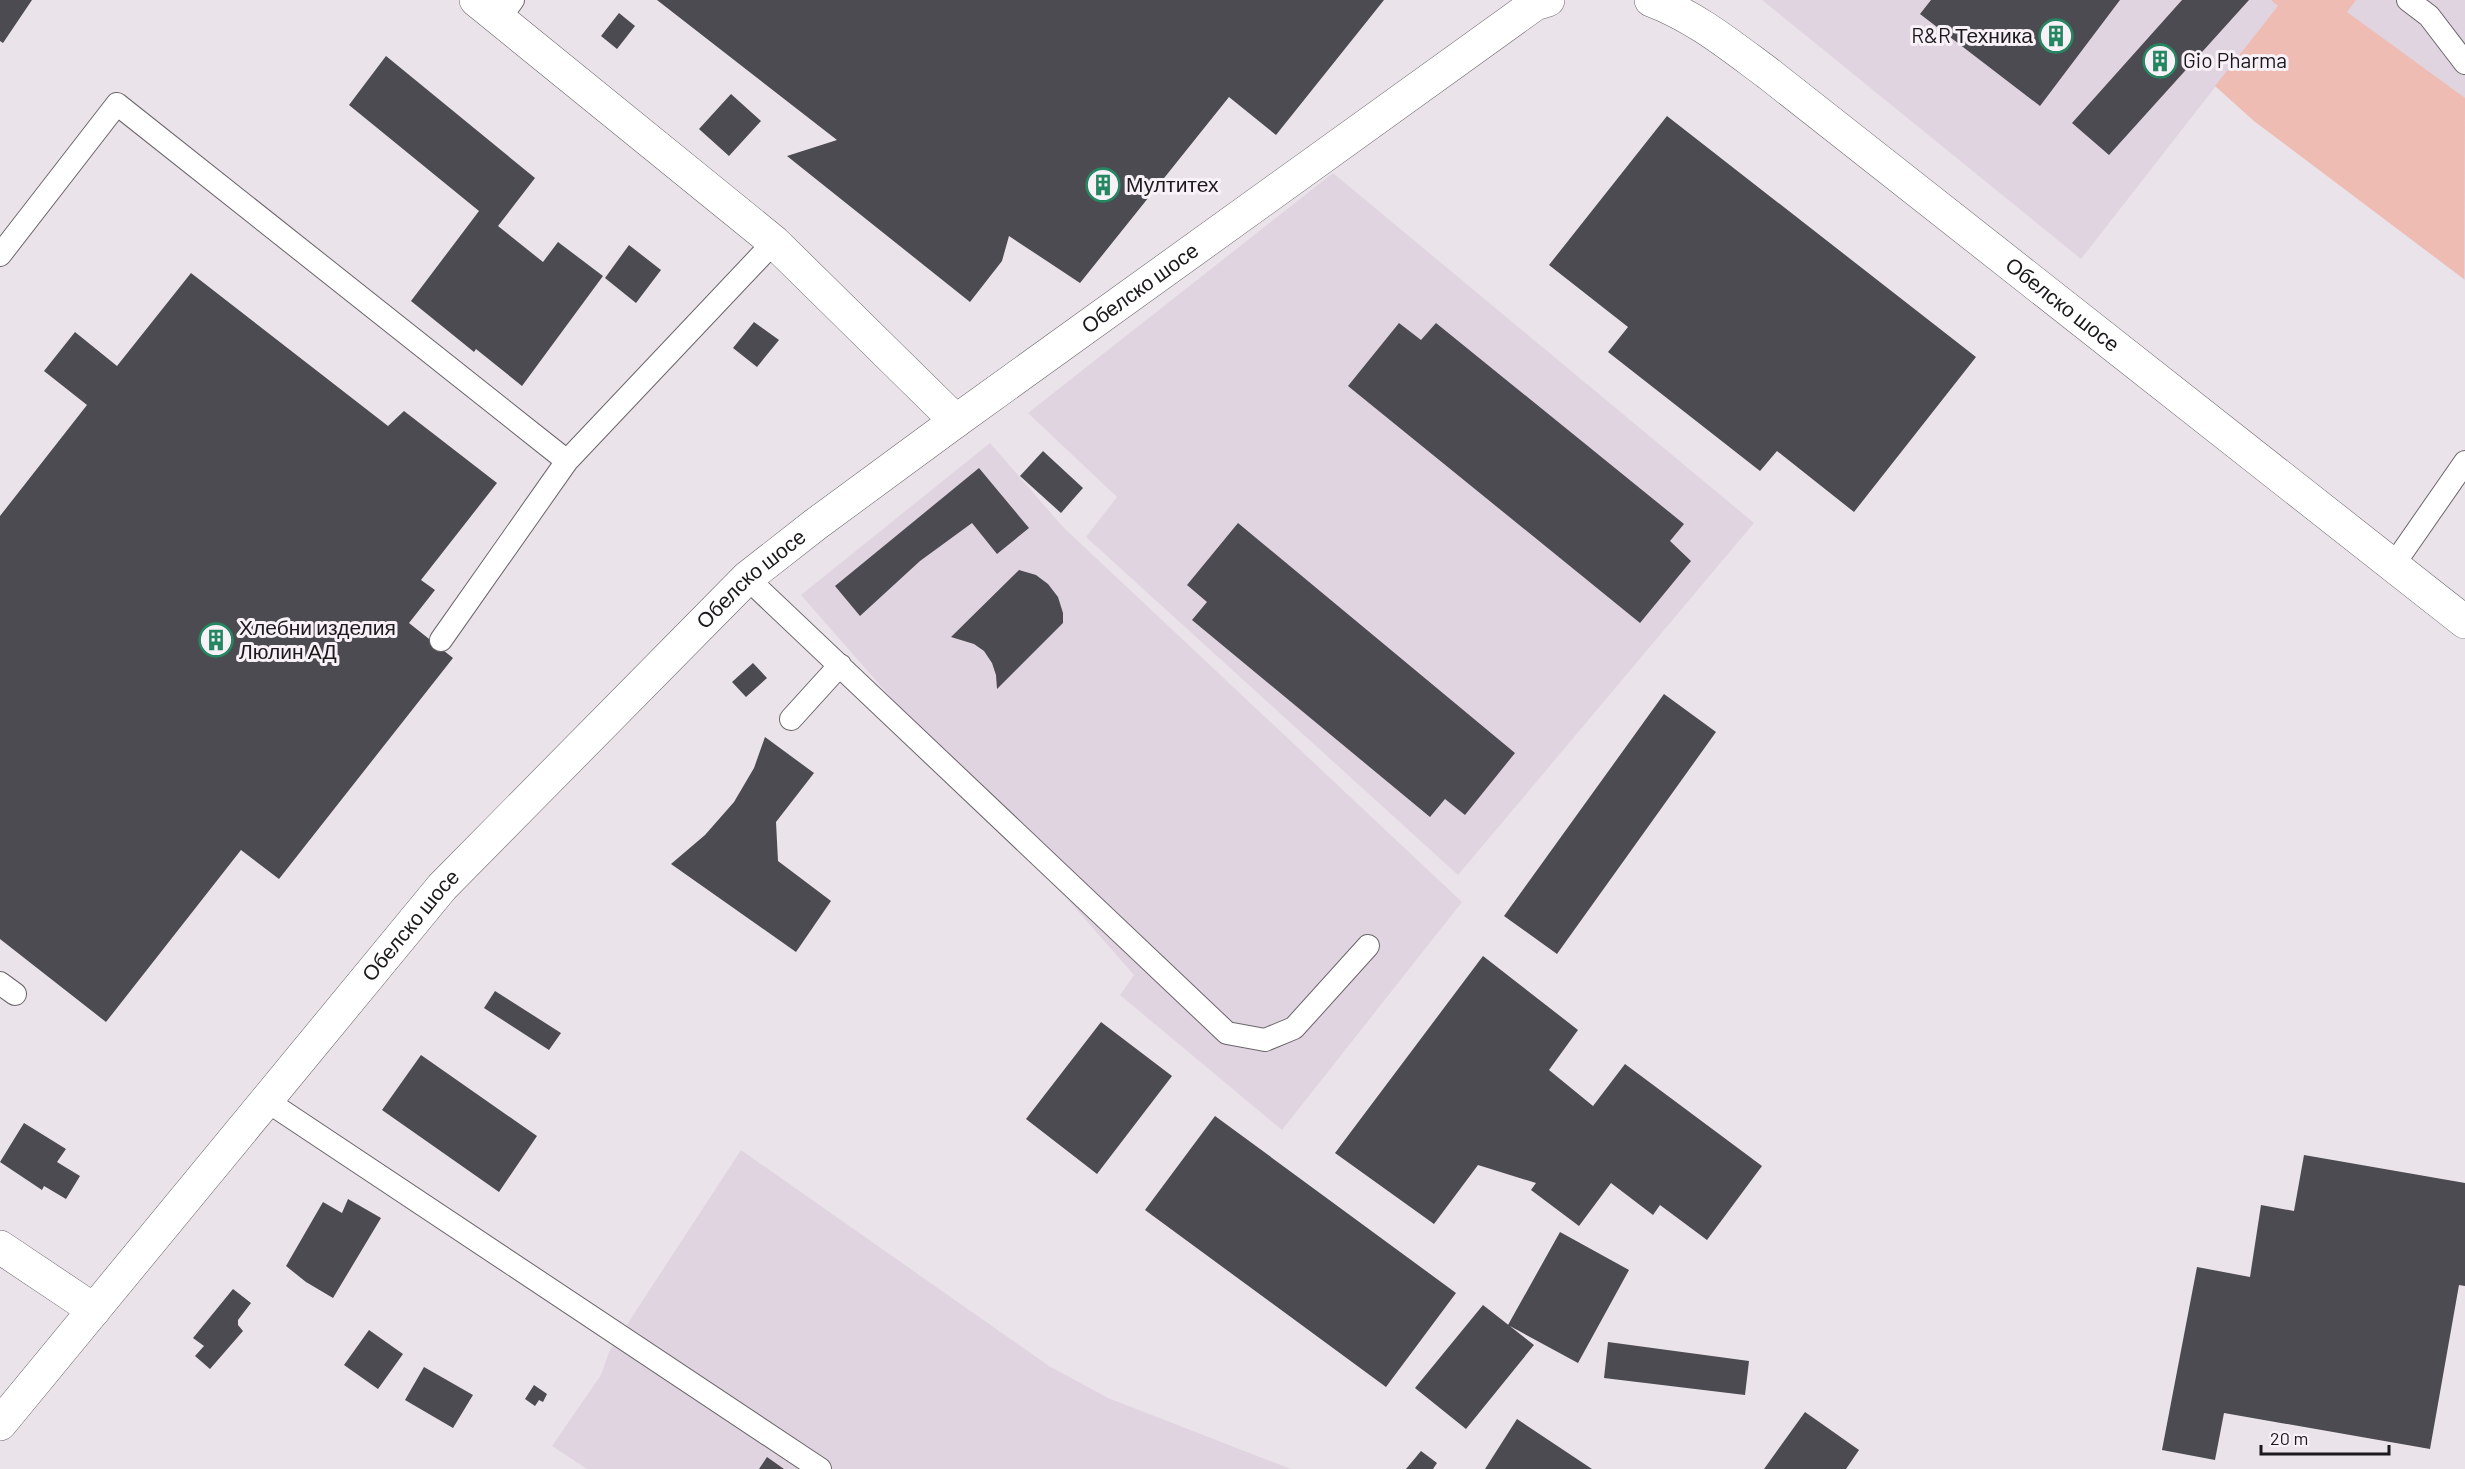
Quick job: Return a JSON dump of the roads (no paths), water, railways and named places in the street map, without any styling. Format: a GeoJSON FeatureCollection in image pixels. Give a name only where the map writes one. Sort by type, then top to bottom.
{"type":"FeatureCollection","features":[{"type":"Feature","properties":{"kind":"street","name":"Обелско шосе"},"geometry":{"type":"LineString","coordinates":[[0,1424],[442,887],[747,578],[956,421],[1535,4],[1548,0]]}},
{"type":"Feature","properties":{"kind":"street","name":"Обелско шосе"},"geometry":{"type":"LineString","coordinates":[[1651,0],[1676,9],[1706,26],[2392,567],[2465,622]]}},
{"type":"Feature","properties":{"kind":"street"},"geometry":{"type":"LineString","coordinates":[[496,6],[774,242],[956,421]]}},
{"type":"Feature","properties":{"kind":"street"},"geometry":{"type":"LineString","coordinates":[[0,1247],[94,1310]]}},
{"type":"Feature","properties":{"kind":"lane"},"geometry":{"type":"LineString","coordinates":[[2408,0],[2429,16],[2465,63]]}},
{"type":"Feature","properties":{"kind":"lane"},"geometry":{"type":"LineString","coordinates":[[0,255],[117,104],[567,461]]}},
{"type":"Feature","properties":{"kind":"lane"},"geometry":{"type":"LineString","coordinates":[[441,640],[567,461],[774,242]]}},
{"type":"Feature","properties":{"kind":"lane"},"geometry":{"type":"LineString","coordinates":[[2392,567],[2465,462]]}},
{"type":"Feature","properties":{"kind":"lane"},"geometry":{"type":"LineString","coordinates":[[747,578],[1227,1033],[1265,1040],[1294,1028],[1368,946]]}},
{"type":"Feature","properties":{"kind":"lane"},"geometry":{"type":"LineString","coordinates":[[791,719],[840,665]]}},
{"type":"Feature","properties":{"kind":"lane"},"geometry":{"type":"LineString","coordinates":[[267,1101],[820,1469]]}},
{"type":"Feature","properties":{"kind":"place","name":"R&R Техника"},"geometry":{"type":"Point","coordinates":[2056,36]}},
{"type":"Feature","properties":{"kind":"place","name":"Gio Pharma"},"geometry":{"type":"Point","coordinates":[2160,61]}},
{"type":"Feature","properties":{"kind":"place","name":"Мултитех"},"geometry":{"type":"Point","coordinates":[1103,185]}},
{"type":"Feature","properties":{"kind":"place","name":"Хлебни изделия Люлин АД"},"geometry":{"type":"Point","coordinates":[216,640]}}]}
